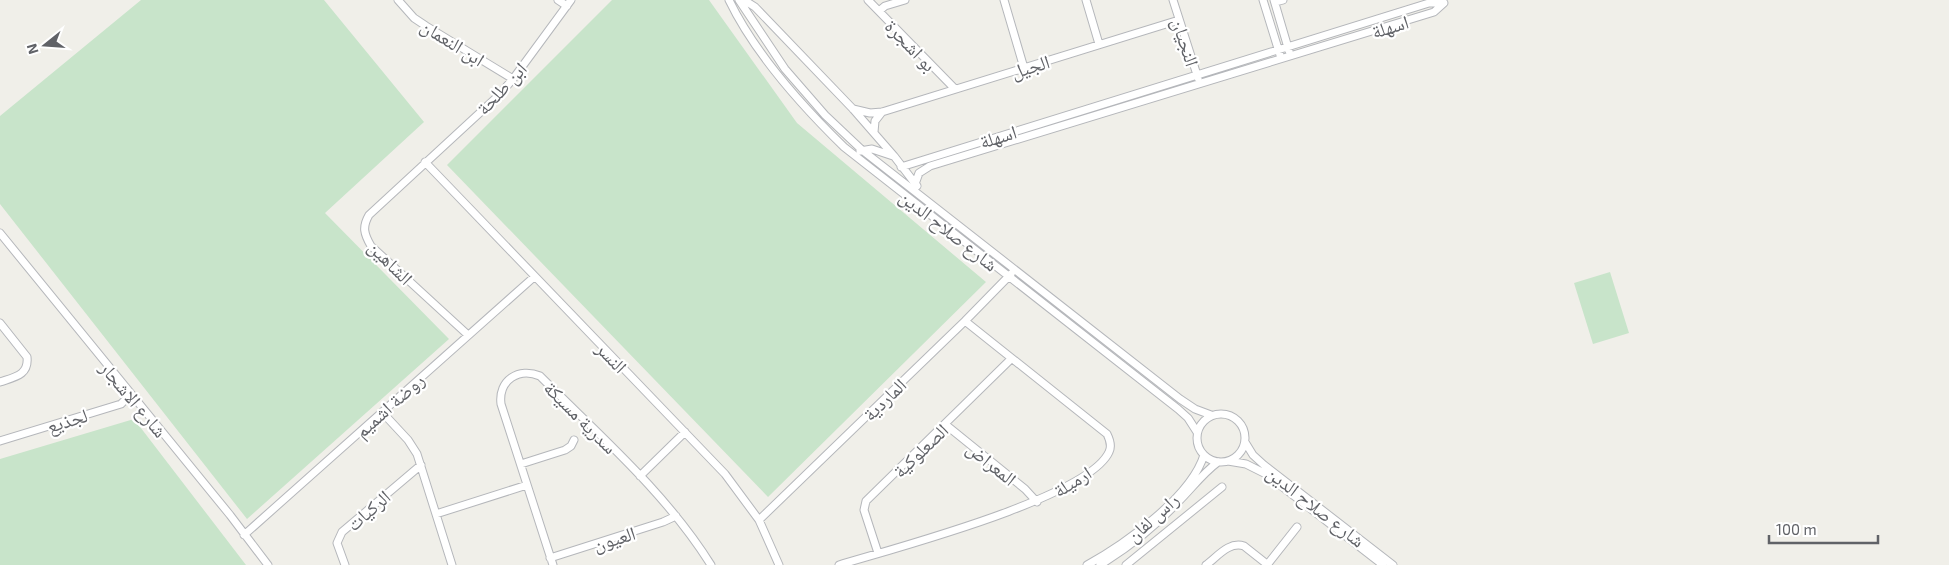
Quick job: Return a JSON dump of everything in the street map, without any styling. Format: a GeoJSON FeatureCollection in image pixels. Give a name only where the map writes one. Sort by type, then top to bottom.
{"type":"FeatureCollection","features":[{"type":"Feature","properties":{"kind":"street","name":"ابن النعمان"},"geometry":{"type":"LineString","coordinates":[[398,0],[414,18],[513,79]]}},
{"type":"Feature","properties":{"kind":"street","name":"ابن طلحة"},"geometry":{"type":"LineString","coordinates":[[425,162],[498,96],[513,79],[569,3],[558,0]]}},
{"type":"Feature","properties":{"kind":"street","name":"شارع صلاح الدين"},"geometry":{"type":"LineString","coordinates":[[730,0],[747,31],[795,94],[832,135],[859,159],[1178,409],[1188,418],[1197,432]]}},
{"type":"Feature","properties":{"kind":"street","name":"شارع صلاح الدين"},"geometry":{"type":"LineString","coordinates":[[739,0],[785,69],[825,115],[862,150],[1180,399],[1195,409],[1211,415]]}},
{"type":"Feature","properties":{"kind":"street","name":"شارع صلاح الدين"},"geometry":{"type":"LineString","coordinates":[[744,0],[755,8],[874,132],[925,199]]}},
{"type":"Feature","properties":{"kind":"street","name":"بو اشجرة"},"geometry":{"type":"LineString","coordinates":[[868,0],[955,89]]}},
{"type":"Feature","properties":{"kind":"street"},"geometry":{"type":"LineString","coordinates":[[879,12],[885,6],[906,0]]}},
{"type":"Feature","properties":{"kind":"street"},"geometry":{"type":"LineString","coordinates":[[1004,0],[1024,68]]}},
{"type":"Feature","properties":{"kind":"street"},"geometry":{"type":"LineString","coordinates":[[1086,0],[1099,44]]}},
{"type":"Feature","properties":{"kind":"street","name":"النجيان"},"geometry":{"type":"LineString","coordinates":[[1173,0],[1199,84]]}},
{"type":"Feature","properties":{"kind":"street"},"geometry":{"type":"LineString","coordinates":[[1263,0],[1281,59]]}},
{"type":"Feature","properties":{"kind":"street"},"geometry":{"type":"LineString","coordinates":[[1283,0],[1274,1],[1291,56]]}},
{"type":"Feature","properties":{"kind":"street","name":"اسهلة"},"geometry":{"type":"LineString","coordinates":[[901,167],[1429,3],[1447,2]]}},
{"type":"Feature","properties":{"kind":"street","name":"اسهلة"},"geometry":{"type":"LineString","coordinates":[[915,184],[919,173],[930,166],[1434,12],[1447,2]]}},
{"type":"Feature","properties":{"kind":"street","name":"الجيل"},"geometry":{"type":"LineString","coordinates":[[853,109],[870,113],[882,112],[1179,20]]}},
{"type":"Feature","properties":{"kind":"street"},"geometry":{"type":"LineString","coordinates":[[874,132],[875,121],[882,112]]}},
{"type":"Feature","properties":{"kind":"street"},"geometry":{"type":"LineString","coordinates":[[859,159],[858,154],[862,150],[872,149],[894,156]]}},
{"type":"Feature","properties":{"kind":"street","name":"النسر"},"geometry":{"type":"LineString","coordinates":[[425,162],[725,474],[758,520],[779,565]]}},
{"type":"Feature","properties":{"kind":"street","name":"الشاهين"},"geometry":{"type":"LineString","coordinates":[[425,162],[370,215],[365,222],[364,231],[371,246],[468,334]]}},
{"type":"Feature","properties":{"kind":"street","name":"شارع الاشجار"},"geometry":{"type":"LineString","coordinates":[[0,233],[268,565]]}},
{"type":"Feature","properties":{"kind":"street","name":"الماردية"},"geometry":{"type":"LineString","coordinates":[[758,520],[965,322],[1015,269]]}},
{"type":"Feature","properties":{"kind":"street","name":"روضة اشميم"},"geometry":{"type":"LineString","coordinates":[[244,535],[534,277]]}},
{"type":"Feature","properties":{"kind":"street","name":"ارميلة"},"geometry":{"type":"LineString","coordinates":[[839,565],[989,519],[1037,502],[1096,466],[1108,453],[1110,440],[1107,434],[965,322]]}},
{"type":"Feature","properties":{"kind":"street"},"geometry":{"type":"LineString","coordinates":[[0,323],[28,357],[28,362],[27,368],[20,375],[0,382]]}},
{"type":"Feature","properties":{"kind":"street","name":"الصعلوكية"},"geometry":{"type":"LineString","coordinates":[[878,553],[864,510],[866,501],[946,425],[1011,359]]}},
{"type":"Feature","properties":{"kind":"street","name":"سدرية مسيكة"},"geometry":{"type":"LineString","coordinates":[[551,561],[500,396],[506,382],[518,374],[531,372],[540,376],[640,476],[676,516],[712,565]]}},
{"type":"Feature","properties":{"kind":"street","name":"لجذيع"},"geometry":{"type":"LineString","coordinates":[[0,441],[121,404],[131,394]]}},
{"type":"Feature","properties":{"kind":"street"},"geometry":{"type":"LineString","coordinates":[[382,412],[408,440],[416,454],[452,565]]}},
{"type":"Feature","properties":{"kind":"street"},"geometry":{"type":"LineString","coordinates":[[1223,413],[1237,420],[1244,432],[1245,442],[1239,454],[1228,461],[1218,462],[1204,456],[1196,442],[1197,432],[1202,422],[1211,415],[1223,413]]}},
{"type":"Feature","properties":{"kind":"street","name":"المعراض"},"geometry":{"type":"LineString","coordinates":[[946,425],[1025,489],[1037,502]]}},
{"type":"Feature","properties":{"kind":"street"},"geometry":{"type":"LineString","coordinates":[[640,476],[685,432]]}},
{"type":"Feature","properties":{"kind":"street"},"geometry":{"type":"LineString","coordinates":[[520,464],[565,450],[571,446],[574,440]]}},
{"type":"Feature","properties":{"kind":"street","name":"شارع صلاح الدين"},"geometry":{"type":"LineString","coordinates":[[1245,442],[1253,455],[1264,465],[1393,565]]}},
{"type":"Feature","properties":{"kind":"street","name":"راس لفان"},"geometry":{"type":"LineString","coordinates":[[1087,565],[1127,540],[1160,512],[1192,478],[1200,467],[1204,456]]}},
{"type":"Feature","properties":{"kind":"street","name":"شارع صلاح الدين"},"geometry":{"type":"LineString","coordinates":[[1228,461],[1246,464],[1266,474],[1383,565]]}},
{"type":"Feature","properties":{"kind":"street","name":"راس لفان"},"geometry":{"type":"LineString","coordinates":[[1100,565],[1145,533],[1218,462]]}},
{"type":"Feature","properties":{"kind":"street","name":"الركيات"},"geometry":{"type":"LineString","coordinates":[[345,565],[337,543],[342,532],[421,465]]}},
{"type":"Feature","properties":{"kind":"street"},"geometry":{"type":"LineString","coordinates":[[436,514],[527,485]]}},
{"type":"Feature","properties":{"kind":"street","name":"راس لفان"},"geometry":{"type":"LineString","coordinates":[[1126,565],[1222,487]]}},
{"type":"Feature","properties":{"kind":"street","name":"العيون"},"geometry":{"type":"LineString","coordinates":[[551,561],[676,516]]}},
{"type":"Feature","properties":{"kind":"street"},"geometry":{"type":"LineString","coordinates":[[1206,565],[1229,547],[1239,544],[1268,565],[1297,527]]}},
{"type":"Feature","properties":{"kind":"green space"},"geometry":{"type":"Polygon","coordinates":[[[141,0],[324,0],[424,122],[325,213],[449,339],[247,519],[0,204],[0,116],[141,0]]]}},
{"type":"Feature","properties":{"kind":"green space"},"geometry":{"type":"Polygon","coordinates":[[[612,0],[709,0],[797,123],[986,282],[768,497],[447,165],[612,0]]]}},
{"type":"Feature","properties":{"kind":"green space"},"geometry":{"type":"Polygon","coordinates":[[[1610,272],[1629,333],[1593,344],[1574,283],[1610,272]]]}},
{"type":"Feature","properties":{"kind":"green space"},"geometry":{"type":"Polygon","coordinates":[[[134,419],[246,565],[0,565],[0,459],[134,419]]]}}]}
